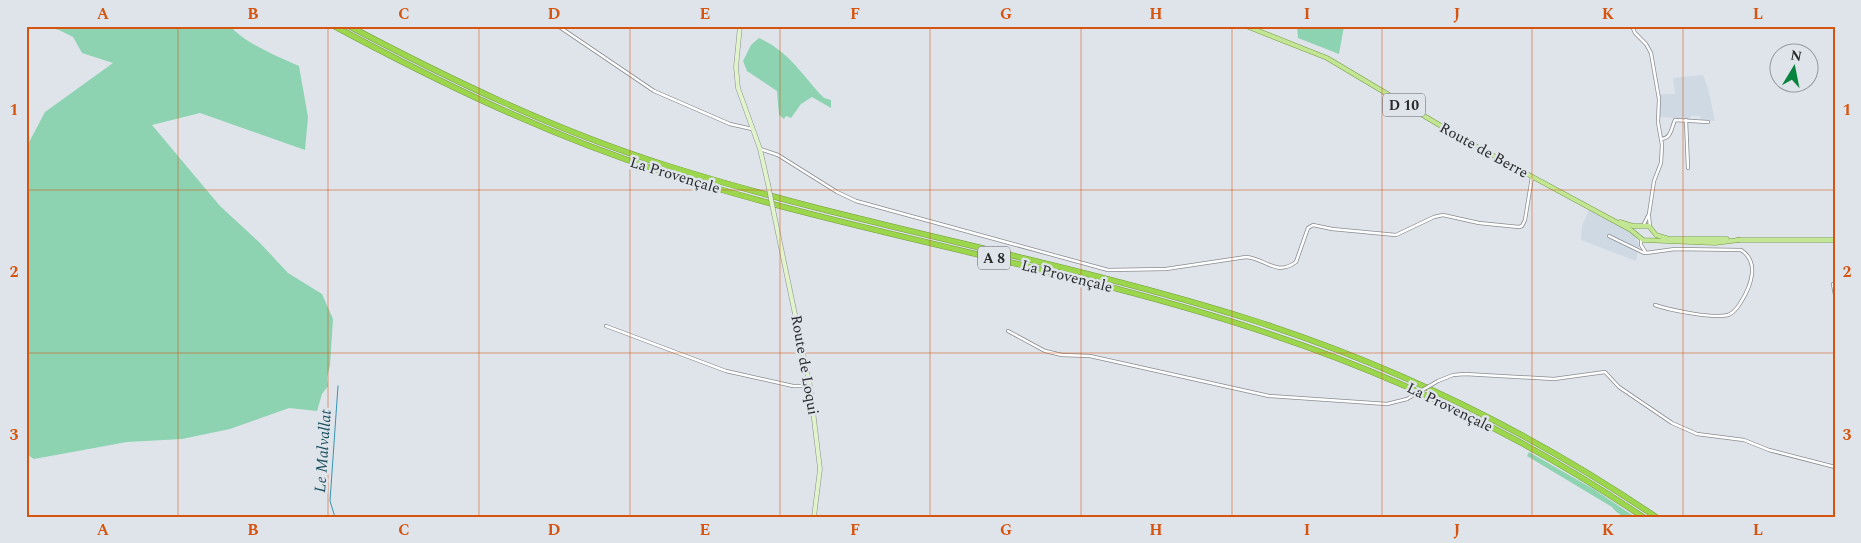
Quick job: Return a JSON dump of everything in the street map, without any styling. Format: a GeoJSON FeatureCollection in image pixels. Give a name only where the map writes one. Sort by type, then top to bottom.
{"type":"FeatureCollection","features":[{"type":"Feature","properties":{"kind":"highway","name":"La Provençale"},"geometry":{"type":"LineString","coordinates":[[334,26],[424,73],[510,113],[583,144],[644,166],[750,198],[1161,301],[1252,328],[1327,354],[1408,386],[1469,415],[1550,458],[1643,517]]}},
{"type":"Feature","properties":{"kind":"highway","name":"La Provençale"},"geometry":{"type":"LineString","coordinates":[[349,26],[428,67],[512,106],[585,137],[660,163],[752,191],[1154,292],[1253,320],[1323,344],[1418,383],[1490,417],[1583,469],[1656,517]]}},
{"type":"Feature","properties":{"kind":"main road","name":"Route de Berre"},"geometry":{"type":"LineString","coordinates":[[1246,26],[1327,58],[1468,142],[1616,221],[1640,237]]}},
{"type":"Feature","properties":{"kind":"main road","name":"Route de Berre"},"geometry":{"type":"LineString","coordinates":[[1616,221],[1642,227]]}},
{"type":"Feature","properties":{"kind":"main road"},"geometry":{"type":"LineString","coordinates":[[1739,240],[1700,242],[1648,240],[1640,237],[1638,231],[1642,227],[1650,228],[1659,236],[1669,239],[1835,240]]}},
{"type":"Feature","properties":{"kind":"main road"},"geometry":{"type":"LineString","coordinates":[[1648,240],[1653,232]]}},
{"type":"Feature","properties":{"kind":"street"},"geometry":{"type":"LineString","coordinates":[[558,26],[654,91],[730,124],[752,129]]}},
{"type":"Feature","properties":{"kind":"street","name":"Route de Loqui"},"geometry":{"type":"LineString","coordinates":[[740,26],[736,79],[740,97],[760,149],[784,253],[810,386],[820,468],[814,517]]}},
{"type":"Feature","properties":{"kind":"street"},"geometry":{"type":"LineString","coordinates":[[1632,26],[1635,33],[1646,44],[1651,53],[1659,99],[1658,122],[1661,163],[1653,186],[1648,214],[1642,227]]}},
{"type":"Feature","properties":{"kind":"street"},"geometry":{"type":"LineString","coordinates":[[1660,139],[1671,133],[1674,120],[1708,122]]}},
{"type":"Feature","properties":{"kind":"street"},"geometry":{"type":"LineString","coordinates":[[1686,120],[1688,168]]}},
{"type":"Feature","properties":{"kind":"street"},"geometry":{"type":"LineString","coordinates":[[760,149],[778,155],[837,192],[856,201],[1113,271],[1166,269],[1246,256],[1258,259],[1270,267],[1288,267],[1296,262],[1308,228],[1313,225],[1332,229],[1396,235],[1434,216],[1443,215],[1478,223],[1519,227],[1526,220],[1532,177]]}},
{"type":"Feature","properties":{"kind":"street"},"geometry":{"type":"LineString","coordinates":[[1648,214],[1650,228]]}},
{"type":"Feature","properties":{"kind":"street"},"geometry":{"type":"LineString","coordinates":[[1609,236],[1645,252],[1675,249],[1740,250],[1747,254],[1752,270],[1752,279],[1747,292],[1732,314],[1722,316],[1685,312],[1655,305]]}},
{"type":"Feature","properties":{"kind":"street"},"geometry":{"type":"LineString","coordinates":[[1640,237],[1645,252]]}},
{"type":"Feature","properties":{"kind":"street"},"geometry":{"type":"LineString","coordinates":[[1645,252],[1648,240]]}},
{"type":"Feature","properties":{"kind":"street"},"geometry":{"type":"LineString","coordinates":[[1833,284],[1835,295]]}},
{"type":"Feature","properties":{"kind":"street"},"geometry":{"type":"LineString","coordinates":[[606,326],[727,371],[793,386],[810,386]]}},
{"type":"Feature","properties":{"kind":"street"},"geometry":{"type":"LineString","coordinates":[[1008,332],[1045,351],[1062,355],[1090,356],[1265,395],[1387,404],[1406,399],[1453,375],[1465,374],[1554,380],[1605,372],[1619,387],[1672,423],[1681,427],[1698,434],[1744,440],[1769,450],[1835,467]]}},
{"type":"Feature","properties":{"kind":"shaded area"},"geometry":{"type":"Polygon","coordinates":[[[1703,75],[1708,88],[1715,121],[1703,121],[1700,116],[1691,116],[1690,119],[1659,117],[1660,94],[1675,94],[1673,78],[1703,75]]]}},
{"type":"Feature","properties":{"kind":"shaded area"},"geometry":{"type":"Polygon","coordinates":[[[1589,210],[1633,233],[1639,244],[1636,261],[1581,240],[1582,226],[1589,210]]]}},
{"type":"Feature","properties":{"kind":"green space"},"geometry":{"type":"Polygon","coordinates":[[[43,26],[230,26],[253,44],[299,66],[308,117],[305,150],[200,113],[152,125],[220,206],[260,243],[288,273],[322,294],[333,319],[330,365],[327,378],[328,386],[322,394],[317,411],[289,408],[230,429],[182,439],[127,442],[34,459],[26,454],[26,148],[45,112],[113,63],[82,53],[73,37],[59,30],[43,26]]]}},
{"type":"Feature","properties":{"kind":"green space"},"geometry":{"type":"Polygon","coordinates":[[[1297,26],[1344,26],[1339,54],[1298,38],[1297,26]]]}},
{"type":"Feature","properties":{"kind":"green space"},"geometry":{"type":"Polygon","coordinates":[[[759,38],[787,57],[824,98],[831,100],[831,108],[812,97],[801,104],[791,118],[786,116],[784,119],[779,115],[777,91],[747,71],[743,61],[751,45],[759,38]]]}},
{"type":"Feature","properties":{"kind":"green space"},"geometry":{"type":"Polygon","coordinates":[[[1529,452],[1595,490],[1635,517],[1619,514],[1612,507],[1527,456],[1529,452]]]}},
{"type":"Feature","properties":{"kind":"waterway","name":"Le Malvallat"},"geometry":{"type":"LineString","coordinates":[[335,517],[330,501],[338,386]]}}]}
